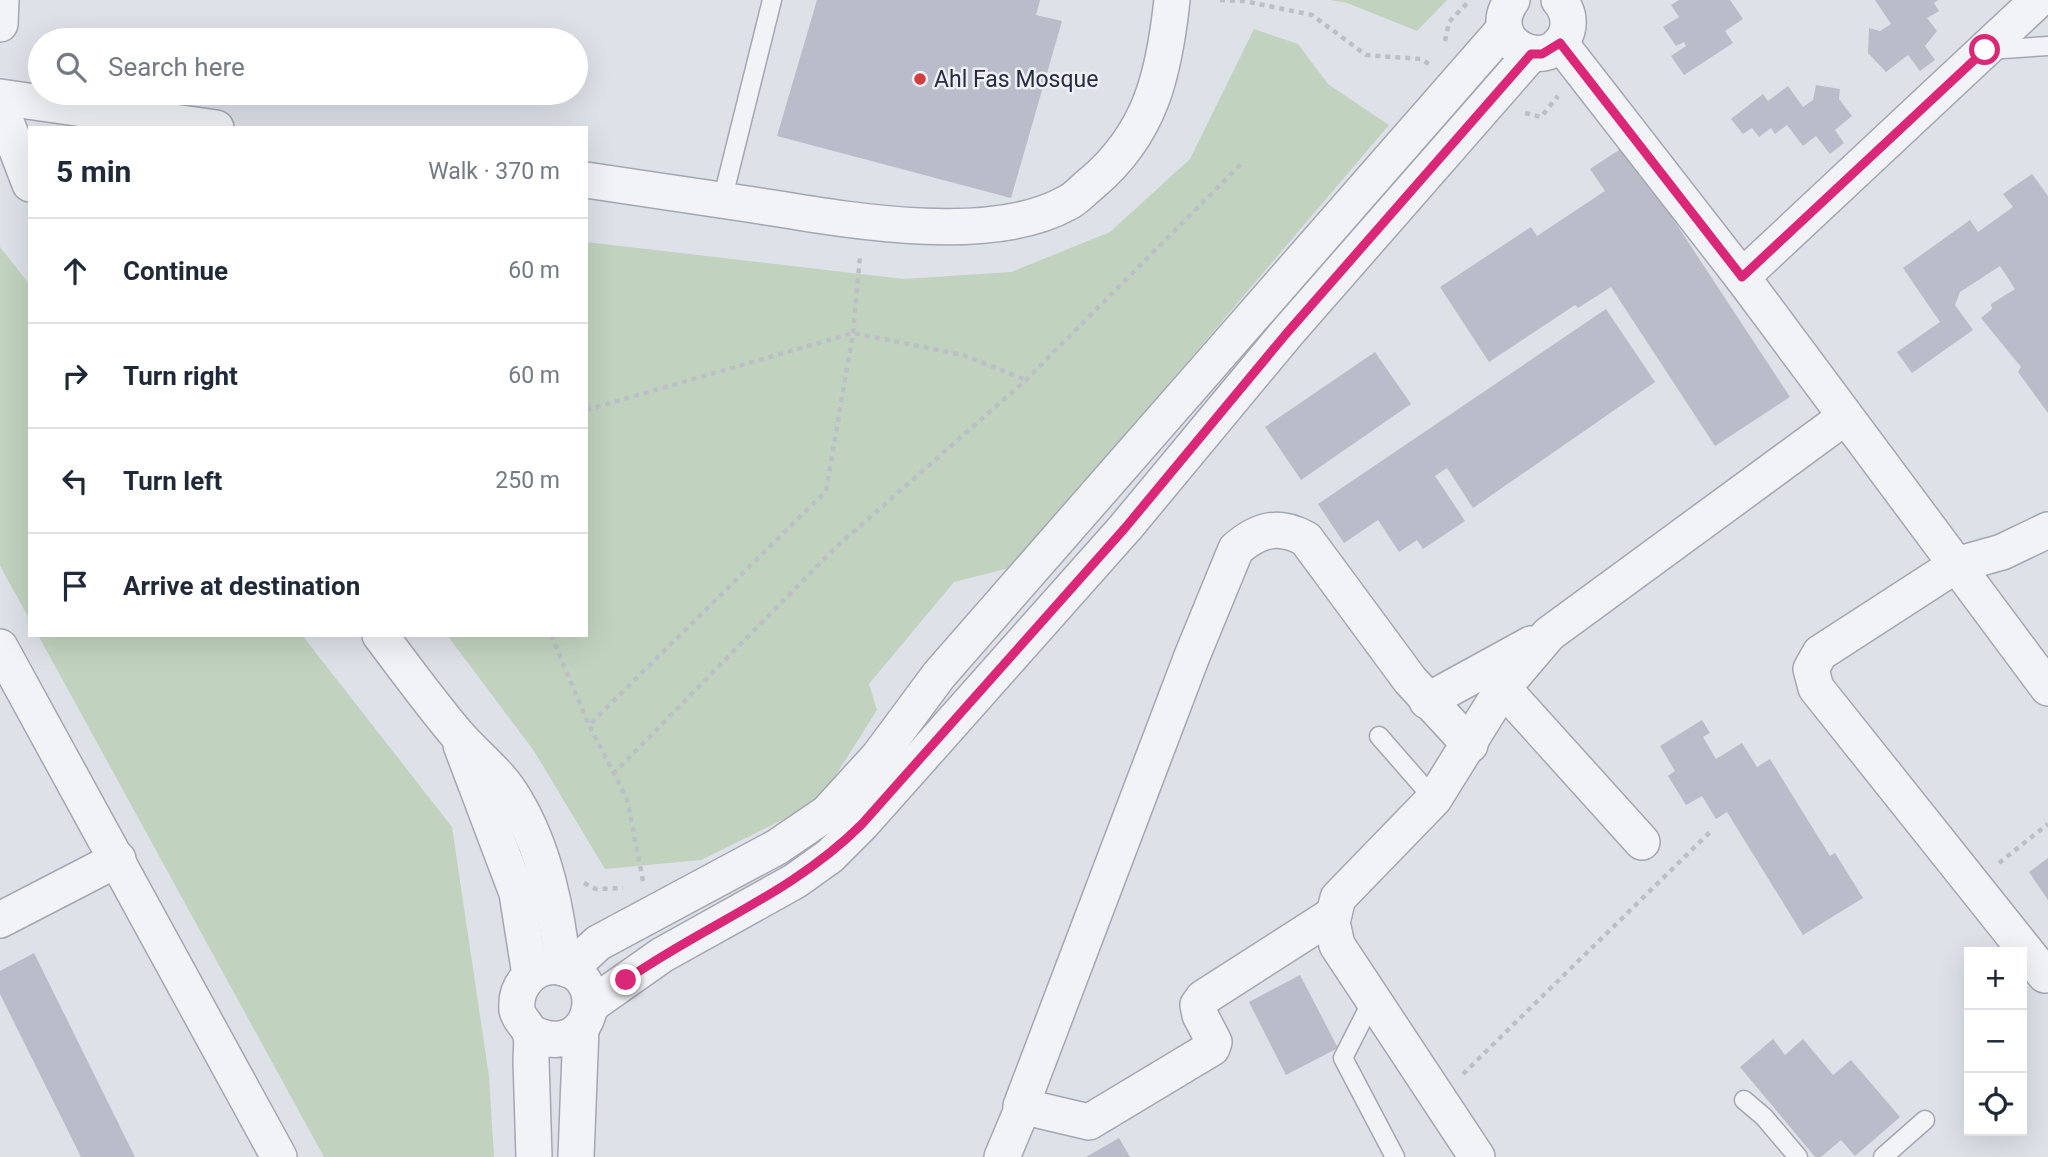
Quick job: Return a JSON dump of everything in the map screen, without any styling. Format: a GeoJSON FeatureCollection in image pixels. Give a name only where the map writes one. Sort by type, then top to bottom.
{"type":"FeatureCollection","features":[{"type":"Feature","properties":{"kind":"street"},"geometry":{"type":"LineString","coordinates":[[0,24],[1,0]]}},
{"type":"Feature","properties":{"kind":"street"},"geometry":{"type":"LineString","coordinates":[[588,180],[863,220],[930,226],[1014,223],[1068,203],[1116,163],[1142,126],[1166,59],[1172,0]]}},
{"type":"Feature","properties":{"kind":"street"},"geometry":{"type":"LineString","coordinates":[[1742,277],[2038,0]]}},
{"type":"Feature","properties":{"kind":"street"},"geometry":{"type":"LineString","coordinates":[[1508,14],[1519,49],[1559,22]]}},
{"type":"Feature","properties":{"kind":"street"},"geometry":{"type":"LineString","coordinates":[[534,1157],[530,1032],[517,1010],[522,985],[554,971],[598,943],[645,901],[776,847],[827,813],[880,756],[939,676],[1508,14]]}},
{"type":"Feature","properties":{"kind":"street"},"geometry":{"type":"LineString","coordinates":[[1559,22],[1742,277],[2048,688]]}},
{"type":"Feature","properties":{"kind":"street"},"geometry":{"type":"LineString","coordinates":[[530,1032],[543,1039],[556,1041],[570,1037],[586,1017],[662,955],[795,881],[830,856],[862,824],[1125,528],[1286,334],[1559,22]]}},
{"type":"Feature","properties":{"kind":"street"},"geometry":{"type":"LineString","coordinates":[[0,97],[28,101]]}},
{"type":"Feature","properties":{"kind":"street"},"geometry":{"type":"LineString","coordinates":[[56,105],[202,126]]}},
{"type":"Feature","properties":{"kind":"street"},"geometry":{"type":"LineString","coordinates":[[0,106],[28,179]]}},
{"type":"Feature","properties":{"kind":"street"},"geometry":{"type":"LineString","coordinates":[[1427,701],[1549,634],[1845,417]]}},
{"type":"Feature","properties":{"kind":"street"},"geometry":{"type":"LineString","coordinates":[[1002,1157],[1192,656],[1236,549],[1248,538],[1266,531],[1290,530],[1306,539],[1427,701],[1470,745]]}},
{"type":"Feature","properties":{"kind":"street"},"geometry":{"type":"LineString","coordinates":[[2045,975],[1816,688],[1811,678],[1814,660],[1820,653],[1956,565],[1980,561],[2048,530]]}},
{"type":"Feature","properties":{"kind":"street"},"geometry":{"type":"LineString","coordinates":[[1477,1157],[1337,946],[1332,922],[1338,898],[1360,872],[1434,799],[1503,688],[1549,634]]}},
{"type":"Feature","properties":{"kind":"street"},"geometry":{"type":"LineString","coordinates":[[382,637],[457,735],[517,892],[554,971],[583,981],[586,1017],[576,1157]]}},
{"type":"Feature","properties":{"kind":"street"},"geometry":{"type":"LineString","coordinates":[[0,647],[279,1157]]}},
{"type":"Feature","properties":{"kind":"street"},"geometry":{"type":"LineString","coordinates":[[1503,688],[1642,842]]}},
{"type":"Feature","properties":{"kind":"street"},"geometry":{"type":"LineString","coordinates":[[0,920],[118,859]]}},
{"type":"Feature","properties":{"kind":"street"},"geometry":{"type":"LineString","coordinates":[[1023,1107],[1089,1122],[1212,1048],[1214,1042],[1200,1015],[1198,1005],[1203,998],[1334,914]]}},
{"type":"Feature","properties":{"kind":"lane"},"geometry":{"type":"LineString","coordinates":[[722,201],[772,0]]}},
{"type":"Feature","properties":{"kind":"lane"},"geometry":{"type":"LineString","coordinates":[[1985,50],[2048,46]]}},
{"type":"Feature","properties":{"kind":"lane"},"geometry":{"type":"LineString","coordinates":[[1379,736],[1434,799]]}},
{"type":"Feature","properties":{"kind":"lane"},"geometry":{"type":"LineString","coordinates":[[1373,1001],[1343,1058],[1395,1157]]}},
{"type":"Feature","properties":{"kind":"lane"},"geometry":{"type":"LineString","coordinates":[[1744,1100],[1763,1117],[1798,1157]]}},
{"type":"Feature","properties":{"kind":"lane"},"geometry":{"type":"LineString","coordinates":[[1883,1157],[1925,1120]]}},
{"type":"Feature","properties":{"kind":"path"},"geometry":{"type":"LineString","coordinates":[[1444,46],[1449,23],[1470,0]]}},
{"type":"Feature","properties":{"kind":"path"},"geometry":{"type":"LineString","coordinates":[[613,774],[835,548],[1026,380],[1241,164]]}},
{"type":"Feature","properties":{"kind":"path"},"geometry":{"type":"LineString","coordinates":[[589,725],[826,491],[853,333],[863,220]]}},
{"type":"Feature","properties":{"kind":"path"},"geometry":{"type":"LineString","coordinates":[[588,409],[853,333],[963,355],[1026,380]]}},
{"type":"Feature","properties":{"kind":"path"},"geometry":{"type":"LineString","coordinates":[[552,637],[589,725],[627,799],[645,901]]}},
{"type":"Feature","properties":{"kind":"path"},"geometry":{"type":"LineString","coordinates":[[1972,884],[2048,824]]}},
{"type":"Feature","properties":{"kind":"path"},"geometry":{"type":"LineString","coordinates":[[1439,1098],[1712,830]]}},
{"type":"Feature","properties":{"kind":"path"},"geometry":{"type":"LineString","coordinates":[[576,879],[596,889],[645,901]]}},
{"type":"Feature","properties":{"kind":"path"},"geometry":{"type":"LineString","coordinates":[[645,901],[656,881]]}},
{"type":"Feature","properties":{"kind":"green space"},"geometry":{"type":"Polygon","coordinates":[[[1330,0],[1447,0],[1417,31],[1347,3],[1330,0]]]}},
{"type":"Feature","properties":{"kind":"green space"},"geometry":{"type":"Polygon","coordinates":[[[1254,29],[1298,44],[1328,84],[1389,125],[1013,567],[954,582],[869,684],[877,710],[819,802],[701,860],[605,869],[534,751],[448,637],[588,637],[588,242],[904,279],[1011,272],[1110,232],[1190,159],[1254,29]]]}},
{"type":"Feature","properties":{"kind":"green space"},"geometry":{"type":"Polygon","coordinates":[[[0,247],[28,282],[28,616],[0,566],[0,247]]]}},
{"type":"Feature","properties":{"kind":"green space"},"geometry":{"type":"Polygon","coordinates":[[[39,637],[304,637],[452,827],[489,1076],[494,1157],[324,1157],[39,637]]]}},
{"type":"Feature","properties":{"kind":"building","name":"Ahl Fas Mosque"},"geometry":{"type":"Polygon","coordinates":[[[817,0],[1040,0],[1036,15],[1062,21],[1011,198],[777,136],[817,0]]]}},
{"type":"Feature","properties":{"kind":"building"},"geometry":{"type":"Polygon","coordinates":[[[1679,0],[1730,0],[1743,19],[1725,31],[1733,43],[1684,75],[1671,56],[1686,46],[1684,42],[1676,46],[1663,27],[1679,17],[1671,5],[1679,0]]]}},
{"type":"Feature","properties":{"kind":"building"},"geometry":{"type":"Polygon","coordinates":[[[1875,0],[1938,0],[1934,3],[1939,11],[1927,18],[1937,31],[1925,46],[1935,60],[1920,71],[1908,55],[1886,72],[1868,53],[1869,28],[1880,31],[1891,24],[1875,0]]]}},
{"type":"Feature","properties":{"kind":"building"},"geometry":{"type":"Polygon","coordinates":[[[1816,85],[1840,89],[1839,99],[1852,116],[1835,130],[1844,143],[1830,154],[1816,136],[1803,146],[1787,125],[1775,134],[1771,128],[1759,137],[1752,128],[1743,134],[1731,119],[1763,94],[1768,101],[1788,86],[1803,107],[1813,100],[1816,85]]]}},
{"type":"Feature","properties":{"kind":"building"},"geometry":{"type":"Polygon","coordinates":[[[1625,146],[1790,397],[1715,446],[1611,287],[1578,308],[1575,305],[1489,362],[1440,287],[1531,227],[1537,236],[1605,191],[1590,169],[1625,146]]]}},
{"type":"Feature","properties":{"kind":"building"},"geometry":{"type":"Polygon","coordinates":[[[2032,174],[2048,196],[2048,413],[2018,372],[2021,367],[1981,318],[1992,309],[1991,304],[2015,289],[2000,266],[1960,292],[1955,305],[1973,330],[1912,373],[1897,352],[1940,322],[1903,268],[1970,220],[1978,232],[2013,207],[2003,194],[2032,174]]]}},
{"type":"Feature","properties":{"kind":"building"},"geometry":{"type":"Polygon","coordinates":[[[1606,309],[1655,382],[1473,508],[1447,468],[1435,476],[1465,521],[1423,549],[1417,540],[1399,552],[1378,520],[1344,543],[1318,504],[1606,309]]]}},
{"type":"Feature","properties":{"kind":"building"},"geometry":{"type":"Polygon","coordinates":[[[1375,352],[1411,404],[1301,480],[1265,427],[1375,352]]]}},
{"type":"Feature","properties":{"kind":"building"},"geometry":{"type":"Polygon","coordinates":[[[1702,720],[1710,733],[1703,737],[1716,759],[1742,743],[1757,767],[1770,759],[1830,856],[1835,853],[1863,898],[1803,935],[1727,812],[1716,819],[1702,796],[1686,805],[1668,776],[1675,771],[1660,746],[1702,720]]]}},
{"type":"Feature","properties":{"kind":"building"},"geometry":{"type":"Polygon","coordinates":[[[2048,858],[2048,900],[2029,872],[2048,858]]]}},
{"type":"Feature","properties":{"kind":"building"},"geometry":{"type":"Polygon","coordinates":[[[34,953],[135,1157],[81,1157],[0,994],[0,971],[34,953]]]}},
{"type":"Feature","properties":{"kind":"building"},"geometry":{"type":"Polygon","coordinates":[[[1300,975],[1338,1048],[1286,1075],[1249,1002],[1300,975]]]}},
{"type":"Feature","properties":{"kind":"building"},"geometry":{"type":"Polygon","coordinates":[[[1773,1039],[1785,1055],[1803,1039],[1833,1075],[1851,1060],[1900,1117],[1855,1156],[1841,1140],[1821,1157],[1815,1157],[1740,1067],[1773,1039]]]}},
{"type":"Feature","properties":{"kind":"building"},"geometry":{"type":"Polygon","coordinates":[[[1119,1138],[1130,1157],[1086,1157],[1119,1138]]]}},
{"type":"Feature","properties":{"kind":"place","name":"Ahl Fas Mosque"},"geometry":{"type":"Point","coordinates":[920,79]}},
{"type":"Feature","properties":{"kind":"route"},"geometry":{"type":"LineString","coordinates":[[626,980],[662,955],[795,881],[830,856],[862,824],[1125,528],[1286,334],[1531,54],[1542,54],[1560,43],[1742,277],[1985,50]]}}]}
